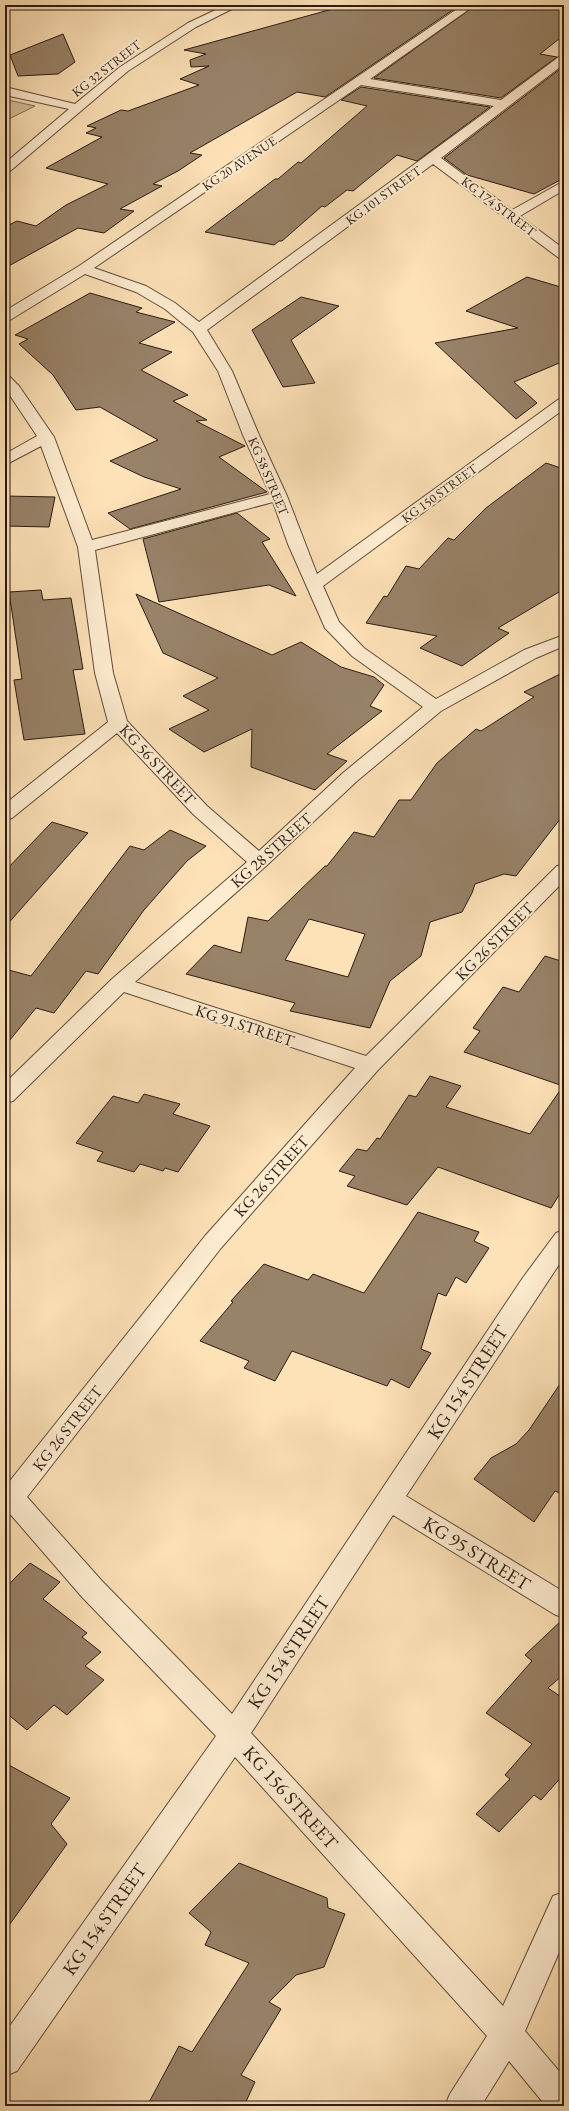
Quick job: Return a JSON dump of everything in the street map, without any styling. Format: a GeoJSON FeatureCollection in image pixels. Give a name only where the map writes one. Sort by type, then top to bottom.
{"type":"FeatureCollection","features":[{"type":"Feature","properties":{"kind":"street","name":"KG 32 STREET"},"geometry":{"type":"LineString","coordinates":[[5,169],[124,70],[174,36],[198,22],[235,5]]}},
{"type":"Feature","properties":{"kind":"street","name":"KG 20 AVENUE"},"geometry":{"type":"LineString","coordinates":[[5,317],[84,268],[470,5]]}},
{"type":"Feature","properties":{"kind":"street","name":"KG 101 STREET"},"geometry":{"type":"LineString","coordinates":[[200,329],[433,158],[564,58]]}},
{"type":"Feature","properties":{"kind":"street"},"geometry":{"type":"LineString","coordinates":[[360,81],[504,104]]}},
{"type":"Feature","properties":{"kind":"street"},"geometry":{"type":"LineString","coordinates":[[5,91],[78,108]]}},
{"type":"Feature","properties":{"kind":"street","name":"KG 174 STREET"},"geometry":{"type":"LineString","coordinates":[[433,158],[564,255]]}},
{"type":"Feature","properties":{"kind":"street"},"geometry":{"type":"LineString","coordinates":[[511,216],[564,185]]}},
{"type":"Feature","properties":{"kind":"street","name":"KG 58 STREET"},"geometry":{"type":"LineString","coordinates":[[84,268],[108,275],[141,288],[170,306],[200,329],[225,371],[250,435],[279,496],[296,544],[331,624],[358,652],[435,707]]}},
{"type":"Feature","properties":{"kind":"street","name":"KG 56 STREET"},"geometry":{"type":"LineString","coordinates":[[5,380],[14,389],[46,437],[86,547],[104,673],[118,722],[200,810],[260,862]]}},
{"type":"Feature","properties":{"kind":"street","name":"KG 150 STREET"},"geometry":{"type":"LineString","coordinates":[[314,584],[564,402]]}},
{"type":"Feature","properties":{"kind":"street"},"geometry":{"type":"LineString","coordinates":[[5,460],[46,437]]}},
{"type":"Feature","properties":{"kind":"street"},"geometry":{"type":"LineString","coordinates":[[86,547],[279,496]]}},
{"type":"Feature","properties":{"kind":"street","name":"KG 28 STREET"},"geometry":{"type":"LineString","coordinates":[[5,1096],[120,984],[260,862],[350,777],[435,707],[530,654],[564,640]]}},
{"type":"Feature","properties":{"kind":"street"},"geometry":{"type":"LineString","coordinates":[[5,814],[118,722]]}},
{"type":"Feature","properties":{"kind":"street","name":"KG 26 STREET"},"geometry":{"type":"LineString","coordinates":[[8,1502],[213,1242],[370,1065],[564,870]]}},
{"type":"Feature","properties":{"kind":"street","name":"KG 91 STREET"},"geometry":{"type":"LineString","coordinates":[[120,984],[370,1065]]}},
{"type":"Feature","properties":{"kind":"street","name":"KG 154 STREET"},"geometry":{"type":"LineString","coordinates":[[5,2060],[234,1735],[531,1285],[564,1239]]}},
{"type":"Feature","properties":{"kind":"street","name":"KG 95 STREET"},"geometry":{"type":"LineString","coordinates":[[390,1500],[564,1606]]}},
{"type":"Feature","properties":{"kind":"street","name":"KG 156 STREET"},"geometry":{"type":"LineString","coordinates":[[8,1502],[234,1735],[507,2034],[564,2102]]}},
{"type":"Feature","properties":{"kind":"street"},"geometry":{"type":"LineString","coordinates":[[462,2106],[507,2034],[564,1906]]}},
{"type":"Feature","properties":{"kind":"shaded area"},"geometry":{"type":"Polygon","coordinates":[[[8,100],[35,106],[5,121],[5,102],[8,100]]]}},
{"type":"Feature","properties":{"kind":"building"},"geometry":{"type":"Polygon","coordinates":[[[347,5],[460,5],[325,97],[297,92],[190,153],[202,155],[178,171],[153,184],[162,186],[120,209],[134,211],[104,233],[78,228],[5,268],[5,227],[17,221],[36,226],[66,205],[108,184],[46,168],[102,137],[86,133],[96,128],[87,126],[121,110],[128,111],[199,85],[180,79],[209,66],[191,67],[190,60],[206,54],[184,50],[347,5]]]}},
{"type":"Feature","properties":{"kind":"building"},"geometry":{"type":"Polygon","coordinates":[[[476,5],[564,7],[564,35],[540,54],[557,57],[501,98],[374,78],[476,5]]]}},
{"type":"Feature","properties":{"kind":"building"},"geometry":{"type":"Polygon","coordinates":[[[63,34],[75,62],[58,74],[18,76],[10,55],[63,34]]]}},
{"type":"Feature","properties":{"kind":"building"},"geometry":{"type":"Polygon","coordinates":[[[564,66],[564,178],[534,194],[467,175],[444,158],[564,66]]]}},
{"type":"Feature","properties":{"kind":"building"},"geometry":{"type":"Polygon","coordinates":[[[361,87],[490,107],[417,161],[397,155],[353,191],[347,190],[325,207],[322,206],[282,241],[279,241],[274,245],[205,232],[275,179],[278,179],[298,162],[301,163],[367,106],[341,100],[361,87]]]}},
{"type":"Feature","properties":{"kind":"building"},"geometry":{"type":"Polygon","coordinates":[[[527,277],[564,288],[564,361],[514,382],[537,403],[516,419],[435,343],[518,328],[466,311],[527,277]]]}},
{"type":"Feature","properties":{"kind":"building"},"geometry":{"type":"Polygon","coordinates":[[[90,293],[142,308],[136,312],[175,322],[139,343],[172,352],[141,370],[188,395],[173,401],[207,420],[196,421],[245,446],[219,457],[267,492],[130,529],[108,513],[181,489],[144,477],[110,461],[158,440],[100,407],[76,410],[53,375],[19,344],[28,339],[15,335],[90,293]]]}},
{"type":"Feature","properties":{"kind":"building"},"geometry":{"type":"Polygon","coordinates":[[[301,297],[339,306],[291,340],[315,383],[283,387],[252,330],[301,297]]]}},
{"type":"Feature","properties":{"kind":"building"},"geometry":{"type":"Polygon","coordinates":[[[546,463],[564,469],[564,589],[498,628],[509,633],[462,666],[420,648],[437,636],[366,623],[384,596],[387,597],[406,566],[419,569],[448,538],[454,540],[486,508],[546,463]]]}},
{"type":"Feature","properties":{"kind":"building"},"geometry":{"type":"Polygon","coordinates":[[[5,496],[55,497],[49,527],[5,526],[5,496]]]}},
{"type":"Feature","properties":{"kind":"building"},"geometry":{"type":"Polygon","coordinates":[[[237,513],[270,539],[262,542],[296,596],[269,585],[159,602],[143,539],[237,513]]]}},
{"type":"Feature","properties":{"kind":"building"},"geometry":{"type":"Polygon","coordinates":[[[41,590],[43,600],[71,598],[83,669],[73,670],[85,734],[24,740],[14,680],[22,679],[9,592],[41,590]]]}},
{"type":"Feature","properties":{"kind":"building"},"geometry":{"type":"Polygon","coordinates":[[[136,594],[272,655],[301,642],[341,667],[374,677],[384,685],[370,706],[382,711],[327,754],[347,761],[315,790],[251,767],[252,729],[204,752],[169,729],[209,710],[183,696],[218,678],[163,653],[136,594]]]}},
{"type":"Feature","properties":{"kind":"building"},"geometry":{"type":"Polygon","coordinates":[[[564,672],[564,814],[516,876],[504,874],[475,884],[462,912],[430,922],[421,956],[390,981],[370,1028],[290,1011],[295,1003],[186,974],[214,945],[241,953],[248,917],[268,921],[325,866],[327,866],[354,832],[374,837],[399,800],[411,800],[437,763],[476,729],[481,731],[534,697],[524,692],[564,672]],[[309,919],[285,960],[348,977],[365,934],[309,919]]]}},
{"type":"Feature","properties":{"kind":"building"},"geometry":{"type":"Polygon","coordinates":[[[52,822],[88,833],[5,927],[5,871],[52,822]]]}},
{"type":"Feature","properties":{"kind":"building"},"geometry":{"type":"Polygon","coordinates":[[[170,830],[206,846],[187,861],[144,910],[98,974],[86,971],[54,1013],[36,1008],[5,1046],[5,969],[31,976],[130,846],[144,850],[170,830]]]}},
{"type":"Feature","properties":{"kind":"building"},"geometry":{"type":"Polygon","coordinates":[[[545,956],[564,962],[564,1187],[551,1208],[438,1167],[407,1205],[347,1186],[355,1176],[339,1171],[357,1149],[367,1151],[377,1138],[380,1139],[409,1095],[416,1097],[430,1076],[461,1086],[446,1107],[530,1134],[563,1086],[464,1052],[480,1031],[473,1028],[503,987],[519,992],[545,956]]]}},
{"type":"Feature","properties":{"kind":"building"},"geometry":{"type":"Polygon","coordinates":[[[144,1094],[180,1104],[173,1114],[210,1126],[178,1172],[165,1168],[163,1171],[140,1164],[134,1172],[97,1161],[103,1152],[76,1143],[113,1096],[138,1103],[144,1094]]]}},
{"type":"Feature","properties":{"kind":"building"},"geometry":{"type":"Polygon","coordinates":[[[418,1212],[479,1232],[474,1241],[489,1248],[466,1283],[456,1277],[446,1296],[438,1293],[421,1349],[431,1353],[409,1388],[391,1379],[387,1386],[292,1351],[275,1381],[244,1368],[249,1361],[200,1341],[233,1302],[231,1301],[264,1264],[308,1280],[313,1274],[364,1293],[418,1212]]]}},
{"type":"Feature","properties":{"kind":"building"},"geometry":{"type":"Polygon","coordinates":[[[564,1378],[564,1495],[555,1491],[534,1522],[474,1479],[491,1458],[516,1444],[529,1430],[564,1378]]]}},
{"type":"Feature","properties":{"kind":"building"},"geometry":{"type":"Polygon","coordinates":[[[30,1563],[60,1582],[43,1599],[87,1633],[82,1637],[101,1652],[85,1666],[104,1680],[67,1715],[54,1705],[27,1730],[5,1712],[5,1588],[30,1563]]]}},
{"type":"Feature","properties":{"kind":"building"},"geometry":{"type":"Polygon","coordinates":[[[563,1619],[564,1674],[548,1688],[564,1699],[564,1774],[541,1800],[534,1795],[499,1832],[476,1814],[510,1779],[505,1775],[532,1744],[486,1713],[532,1661],[525,1655],[563,1619]]]}},
{"type":"Feature","properties":{"kind":"building"},"geometry":{"type":"Polygon","coordinates":[[[5,1763],[70,1798],[51,1824],[67,1844],[5,1931],[5,1763]]]}},
{"type":"Feature","properties":{"kind":"building"},"geometry":{"type":"Polygon","coordinates":[[[239,1863],[327,1898],[328,1908],[345,1914],[324,1967],[296,1975],[269,2002],[281,2009],[241,2075],[255,2082],[244,2106],[147,2106],[179,2046],[192,2052],[249,1963],[205,1945],[211,1932],[189,1913],[239,1863]]]}}]}
